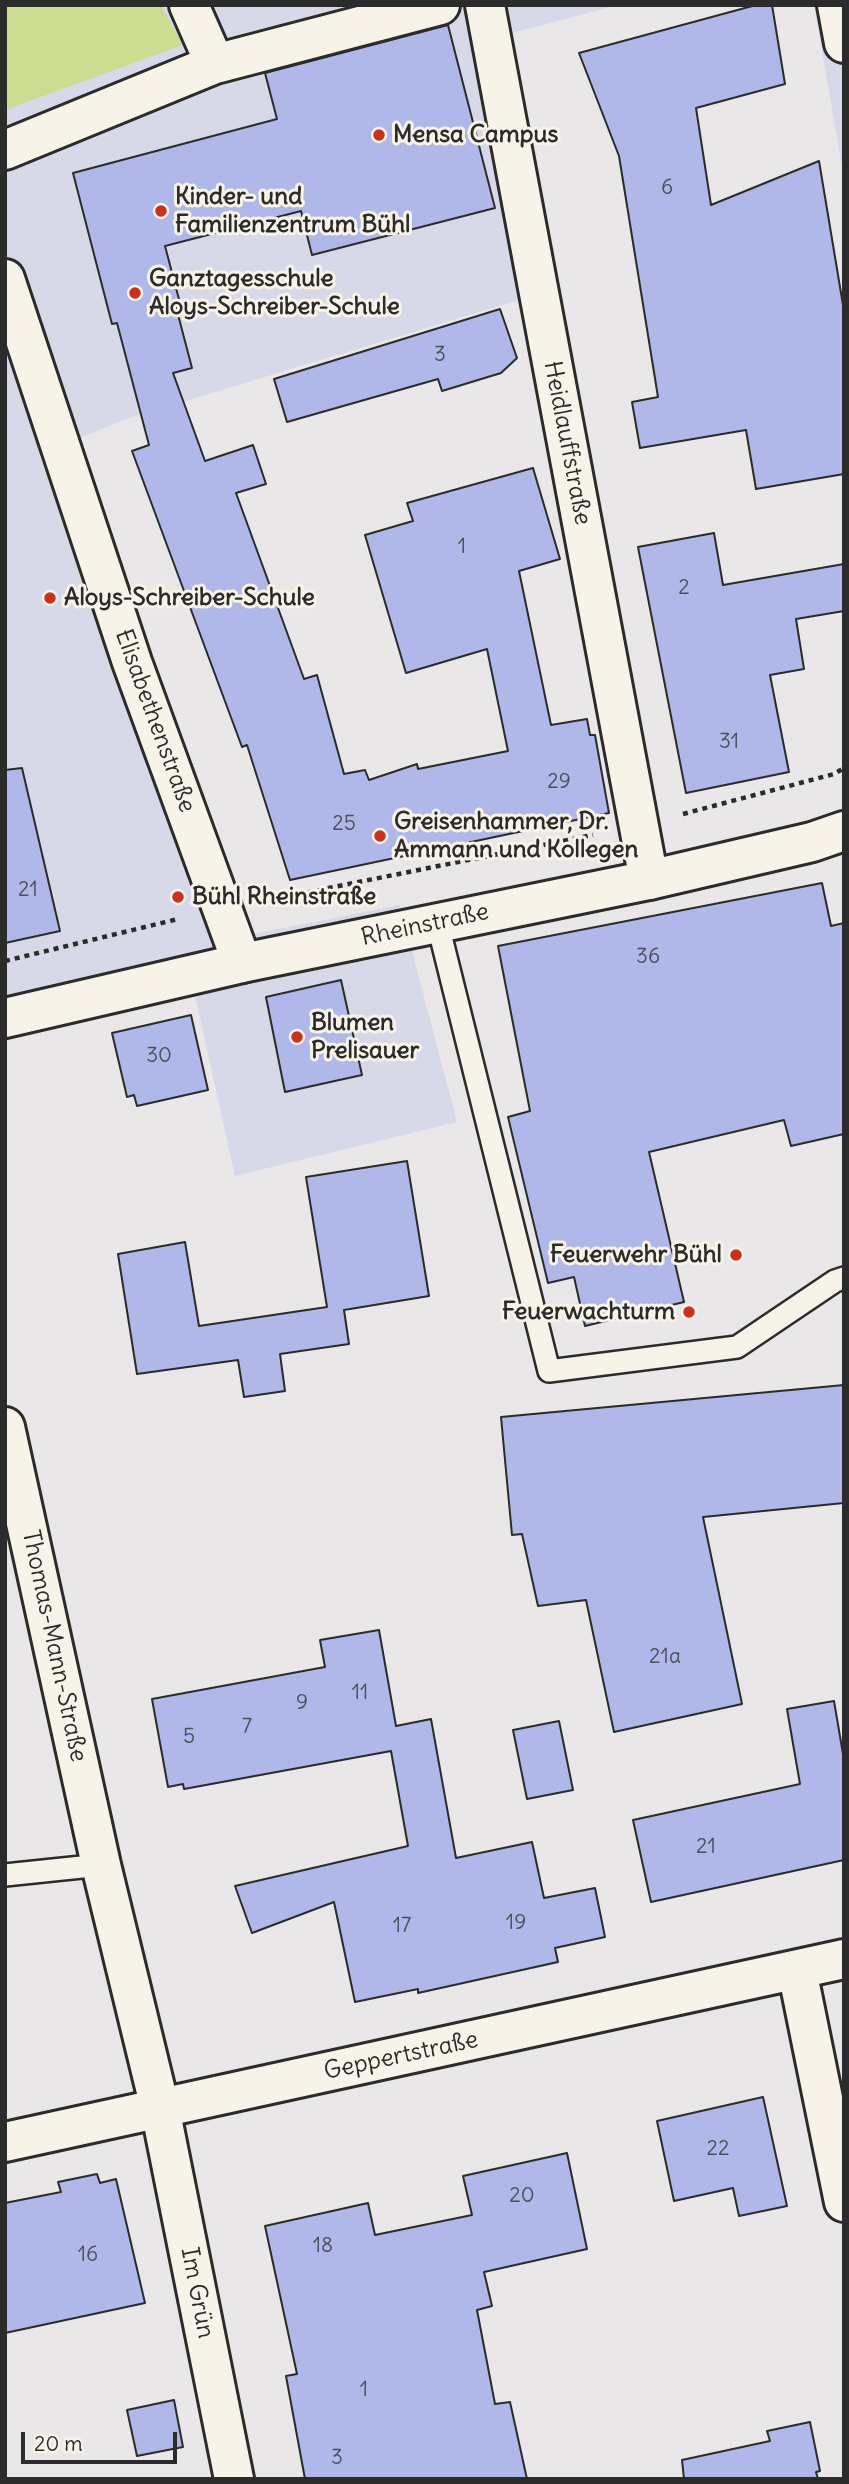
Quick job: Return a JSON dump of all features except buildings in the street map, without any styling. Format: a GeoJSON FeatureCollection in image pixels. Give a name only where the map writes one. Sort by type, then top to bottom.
{"type":"FeatureCollection","features":[{"type":"Feature","properties":{"kind":"street"},"geometry":{"type":"LineString","coordinates":[[190,5],[215,64]]}},
{"type":"Feature","properties":{"kind":"street"},"geometry":{"type":"LineString","coordinates":[[5,150],[215,64],[440,5]]}},
{"type":"Feature","properties":{"kind":"street","name":"Heidlauffstraße"},"geometry":{"type":"LineString","coordinates":[[485,5],[649,880]]}},
{"type":"Feature","properties":{"kind":"street"},"geometry":{"type":"LineString","coordinates":[[837,5],[844,43]]}},
{"type":"Feature","properties":{"kind":"street","name":"Elisabethenstraße"},"geometry":{"type":"LineString","coordinates":[[5,279],[132,662],[225,908],[242,963]]}},
{"type":"Feature","properties":{"kind":"street","name":"Rheinstraße"},"geometry":{"type":"LineString","coordinates":[[5,1018],[437,921],[649,880],[811,842],[844,831]]}},
{"type":"Feature","properties":{"kind":"street","name":"Thomas-Mann-Straße"},"geometry":{"type":"LineString","coordinates":[[5,1427],[101,1865],[160,2108]]}},
{"type":"Feature","properties":{"kind":"street","name":"Geppertstraße"},"geometry":{"type":"LineString","coordinates":[[5,2142],[844,1959]]}},
{"type":"Feature","properties":{"kind":"street"},"geometry":{"type":"LineString","coordinates":[[797,1970],[844,2202]]}},
{"type":"Feature","properties":{"kind":"street","name":"Im Grün"},"geometry":{"type":"LineString","coordinates":[[160,2108],[234,2479]]}},
{"type":"Feature","properties":{"kind":"lane"},"geometry":{"type":"LineString","coordinates":[[437,921],[549,1371],[737,1347],[835,1280],[844,1278]]}},
{"type":"Feature","properties":{"kind":"lane"},"geometry":{"type":"LineString","coordinates":[[5,1875],[101,1865]]}},
{"type":"Feature","properties":{"kind":"path"},"geometry":{"type":"LineString","coordinates":[[5,961],[225,908],[640,826],[834,774],[844,768]]}},
{"type":"Feature","properties":{"kind":"shaded area"},"geometry":{"type":"Polygon","coordinates":[[[5,5],[618,5],[470,44],[519,300],[126,419],[39,455],[150,741],[219,941],[400,905],[457,1122],[235,1176],[194,991],[5,1034],[5,5]]]}},
{"type":"Feature","properties":{"kind":"shaded area"},"geometry":{"type":"Polygon","coordinates":[[[814,5],[844,5],[844,178],[814,5]]]}},
{"type":"Feature","properties":{"kind":"green space"},"geometry":{"type":"Polygon","coordinates":[[[5,5],[161,5],[183,45],[5,110],[5,5]]]}},
{"type":"Feature","properties":{"kind":"place","name":"Mensa Campus"},"geometry":{"type":"Point","coordinates":[379,135]}},
{"type":"Feature","properties":{"kind":"place","name":"Kinder- und Familienzentrum Bühl"},"geometry":{"type":"Point","coordinates":[161,211]}},
{"type":"Feature","properties":{"kind":"place","name":"Ganztagesschule Aloys-Schreiber-Schule"},"geometry":{"type":"Point","coordinates":[135,293]}},
{"type":"Feature","properties":{"kind":"place","name":"Aloys-Schreiber-Schule"},"geometry":{"type":"Point","coordinates":[50,598]}},
{"type":"Feature","properties":{"kind":"place","name":"Greisenhammer, Dr. Ammann und Kollegen"},"geometry":{"type":"Point","coordinates":[380,836]}},
{"type":"Feature","properties":{"kind":"place","name":"Bühl Rheinstraße"},"geometry":{"type":"Point","coordinates":[178,897]}},
{"type":"Feature","properties":{"kind":"place","name":"Blumen Prelisauer"},"geometry":{"type":"Point","coordinates":[297,1037]}},
{"type":"Feature","properties":{"kind":"place","name":"Feuerwehr Bühl"},"geometry":{"type":"Point","coordinates":[736,1255]}},
{"type":"Feature","properties":{"kind":"place","name":"Feuerwachturm"},"geometry":{"type":"Point","coordinates":[689,1312]}}]}
